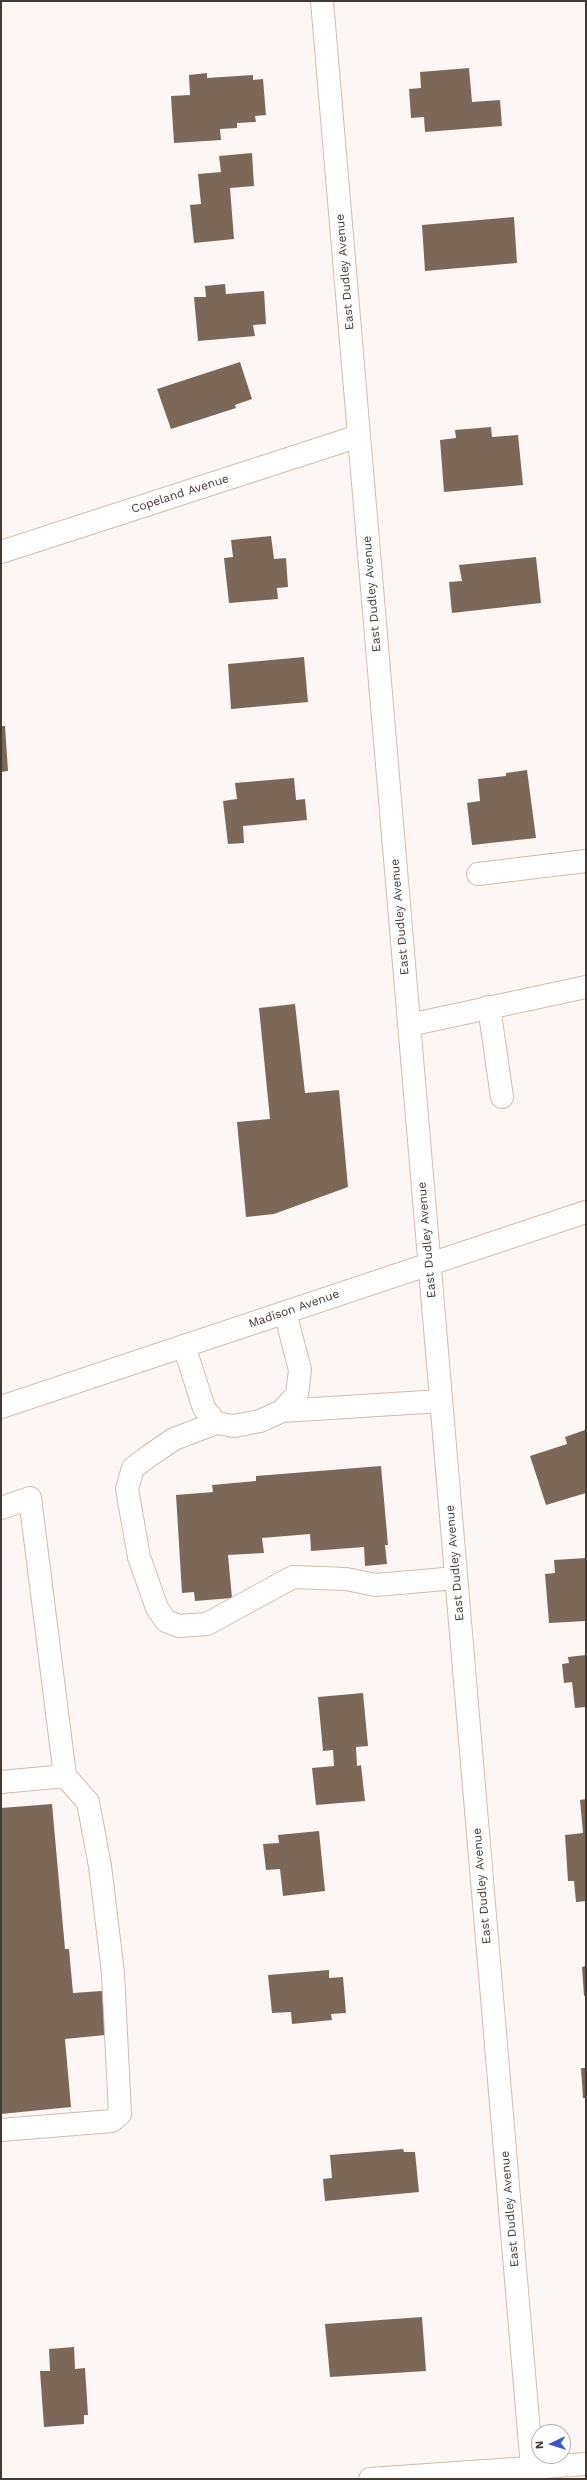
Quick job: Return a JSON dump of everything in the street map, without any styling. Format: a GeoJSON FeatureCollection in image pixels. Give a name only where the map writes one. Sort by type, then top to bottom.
{"type":"FeatureCollection","features":[{"type":"Feature","properties":{"kind":"street","name":"East Dudley Avenue"},"geometry":{"type":"LineString","coordinates":[[322,1],[533,2474]]}},
{"type":"Feature","properties":{"kind":"street","name":"Copeland Avenue"},"geometry":{"type":"LineString","coordinates":[[1,552],[359,436]]}},
{"type":"Feature","properties":{"kind":"street"},"geometry":{"type":"LineString","coordinates":[[478,874],[586,861]]}},
{"type":"Feature","properties":{"kind":"street"},"geometry":{"type":"LineString","coordinates":[[409,1025],[586,987]]}},
{"type":"Feature","properties":{"kind":"street"},"geometry":{"type":"LineString","coordinates":[[489,1007],[502,1097]]}},
{"type":"Feature","properties":{"kind":"street","name":"Madison Avenue"},"geometry":{"type":"LineString","coordinates":[[1,1407],[586,1212]]}},
{"type":"Feature","properties":{"kind":"street"},"geometry":{"type":"LineString","coordinates":[[282,1411],[297,1394],[300,1370],[285,1312]]}},
{"type":"Feature","properties":{"kind":"street"},"geometry":{"type":"LineString","coordinates":[[184,1346],[204,1408],[216,1423]]}},
{"type":"Feature","properties":{"kind":"street"},"geometry":{"type":"LineString","coordinates":[[441,1401],[282,1411],[260,1421],[234,1426],[216,1423],[174,1439],[149,1456],[133,1468],[127,1489],[139,1557],[156,1608],[166,1621],[179,1626],[207,1624],[293,1577],[346,1578],[376,1585],[456,1578]]}},
{"type":"Feature","properties":{"kind":"street"},"geometry":{"type":"LineString","coordinates":[[1,1508],[30,1498],[65,1776],[88,1802],[100,1866],[113,1973],[120,2114],[112,2121],[98,2123],[1,2130]]}},
{"type":"Feature","properties":{"kind":"street"},"geometry":{"type":"LineString","coordinates":[[1,1782],[65,1776]]}},
{"type":"Feature","properties":{"kind":"street"},"geometry":{"type":"LineString","coordinates":[[370,2479],[533,2474],[586,2464]]}},
{"type":"Feature","properties":{"kind":"building"},"geometry":{"type":"Polygon","coordinates":[[[469,68],[472,102],[500,100],[502,126],[425,132],[424,117],[411,118],[409,89],[421,88],[420,72],[469,68]]]}},
{"type":"Feature","properties":{"kind":"building"},"geometry":{"type":"Polygon","coordinates":[[[207,73],[207,78],[253,75],[253,80],[263,79],[266,115],[255,116],[256,122],[237,123],[237,128],[220,129],[221,140],[174,143],[171,96],[190,95],[189,75],[207,73]]]}},
{"type":"Feature","properties":{"kind":"building"},"geometry":{"type":"Polygon","coordinates":[[[252,153],[254,186],[230,188],[234,239],[194,243],[190,205],[201,204],[198,174],[221,172],[219,156],[252,153]]]}},
{"type":"Feature","properties":{"kind":"building"},"geometry":{"type":"Polygon","coordinates":[[[514,217],[517,263],[425,271],[422,225],[514,217]]]}},
{"type":"Feature","properties":{"kind":"building"},"geometry":{"type":"Polygon","coordinates":[[[225,284],[226,294],[264,291],[266,324],[253,325],[255,336],[198,341],[194,297],[206,297],[205,286],[225,284]]]}},
{"type":"Feature","properties":{"kind":"building"},"geometry":{"type":"Polygon","coordinates":[[[240,362],[252,399],[235,405],[236,408],[171,429],[157,389],[240,362]]]}},
{"type":"Feature","properties":{"kind":"building"},"geometry":{"type":"Polygon","coordinates":[[[491,427],[492,437],[518,435],[523,485],[444,492],[440,440],[456,438],[455,430],[491,427]]]}},
{"type":"Feature","properties":{"kind":"building"},"geometry":{"type":"Polygon","coordinates":[[[271,536],[274,559],[286,558],[288,587],[277,588],[278,599],[229,603],[224,558],[233,557],[231,540],[271,536]]]}},
{"type":"Feature","properties":{"kind":"building"},"geometry":{"type":"Polygon","coordinates":[[[536,557],[541,603],[452,613],[449,582],[462,581],[459,565],[536,557]]]}},
{"type":"Feature","properties":{"kind":"building"},"geometry":{"type":"Polygon","coordinates":[[[304,657],[308,702],[231,709],[228,664],[304,657]]]}},
{"type":"Feature","properties":{"kind":"building"},"geometry":{"type":"Polygon","coordinates":[[[1,726],[5,726],[8,771],[1,772],[1,726]]]}},
{"type":"Feature","properties":{"kind":"building"},"geometry":{"type":"Polygon","coordinates":[[[527,770],[536,838],[472,845],[467,803],[480,801],[478,779],[506,776],[506,773],[527,770]]]}},
{"type":"Feature","properties":{"kind":"building"},"geometry":{"type":"Polygon","coordinates":[[[294,778],[296,800],[305,799],[307,820],[243,826],[244,843],[228,844],[223,801],[237,799],[235,783],[294,778]]]}},
{"type":"Feature","properties":{"kind":"building"},"geometry":{"type":"Polygon","coordinates":[[[295,1004],[305,1093],[339,1090],[348,1187],[274,1214],[246,1217],[237,1122],[270,1119],[259,1008],[295,1004]]]}},
{"type":"Feature","properties":{"kind":"building"},"geometry":{"type":"Polygon","coordinates":[[[585,1430],[586,1493],[546,1505],[530,1456],[567,1444],[565,1437],[585,1430]]]}},
{"type":"Feature","properties":{"kind":"building"},"geometry":{"type":"Polygon","coordinates":[[[381,1466],[388,1545],[385,1545],[387,1564],[365,1566],[364,1547],[311,1551],[310,1534],[262,1538],[264,1553],[228,1555],[232,1598],[195,1601],[194,1592],[182,1593],[176,1495],[213,1492],[212,1485],[256,1481],[256,1476],[381,1466]]]}},
{"type":"Feature","properties":{"kind":"building"},"geometry":{"type":"Polygon","coordinates":[[[586,1558],[586,1621],[549,1623],[545,1574],[555,1573],[554,1560],[586,1558]]]}},
{"type":"Feature","properties":{"kind":"building"},"geometry":{"type":"Polygon","coordinates":[[[586,1655],[586,1707],[575,1708],[572,1682],[564,1683],[562,1664],[569,1663],[568,1657],[586,1655]]]}},
{"type":"Feature","properties":{"kind":"building"},"geometry":{"type":"Polygon","coordinates":[[[363,1693],[368,1746],[356,1747],[357,1766],[361,1765],[365,1801],[316,1805],[312,1768],[334,1766],[333,1750],[323,1751],[318,1697],[363,1693]]]}},
{"type":"Feature","properties":{"kind":"building"},"geometry":{"type":"Polygon","coordinates":[[[586,1799],[586,1901],[576,1902],[574,1881],[568,1881],[565,1835],[583,1833],[580,1800],[586,1799]]]}},
{"type":"Feature","properties":{"kind":"building"},"geometry":{"type":"Polygon","coordinates":[[[52,1804],[65,1949],[69,1949],[73,1993],[102,1991],[105,2035],[65,2039],[71,2107],[1,2114],[1,1808],[52,1804]]]}},
{"type":"Feature","properties":{"kind":"building"},"geometry":{"type":"Polygon","coordinates":[[[319,1831],[325,1891],[283,1896],[280,1869],[266,1870],[263,1844],[279,1843],[278,1835],[319,1831]]]}},
{"type":"Feature","properties":{"kind":"building"},"geometry":{"type":"Polygon","coordinates":[[[586,1966],[586,1995],[584,1996],[582,1967],[586,1966]]]}},
{"type":"Feature","properties":{"kind":"building"},"geometry":{"type":"Polygon","coordinates":[[[329,1970],[329,1978],[343,1977],[346,2013],[331,2014],[332,2020],[292,2024],[291,2012],[272,2013],[268,1975],[329,1970]]]}},
{"type":"Feature","properties":{"kind":"building"},"geometry":{"type":"Polygon","coordinates":[[[581,2068],[586,2068],[586,2098],[583,2098],[581,2068]]]}},
{"type":"Feature","properties":{"kind":"building"},"geometry":{"type":"Polygon","coordinates":[[[403,2149],[404,2152],[415,2152],[419,2192],[325,2201],[323,2179],[332,2178],[330,2155],[403,2149]]]}},
{"type":"Feature","properties":{"kind":"building"},"geometry":{"type":"Polygon","coordinates":[[[422,2317],[426,2371],[330,2377],[325,2324],[422,2317]]]}},
{"type":"Feature","properties":{"kind":"building"},"geometry":{"type":"Polygon","coordinates":[[[74,2347],[75,2369],[85,2368],[88,2415],[84,2415],[84,2424],[44,2427],[40,2371],[50,2371],[49,2349],[74,2347]]]}}]}
